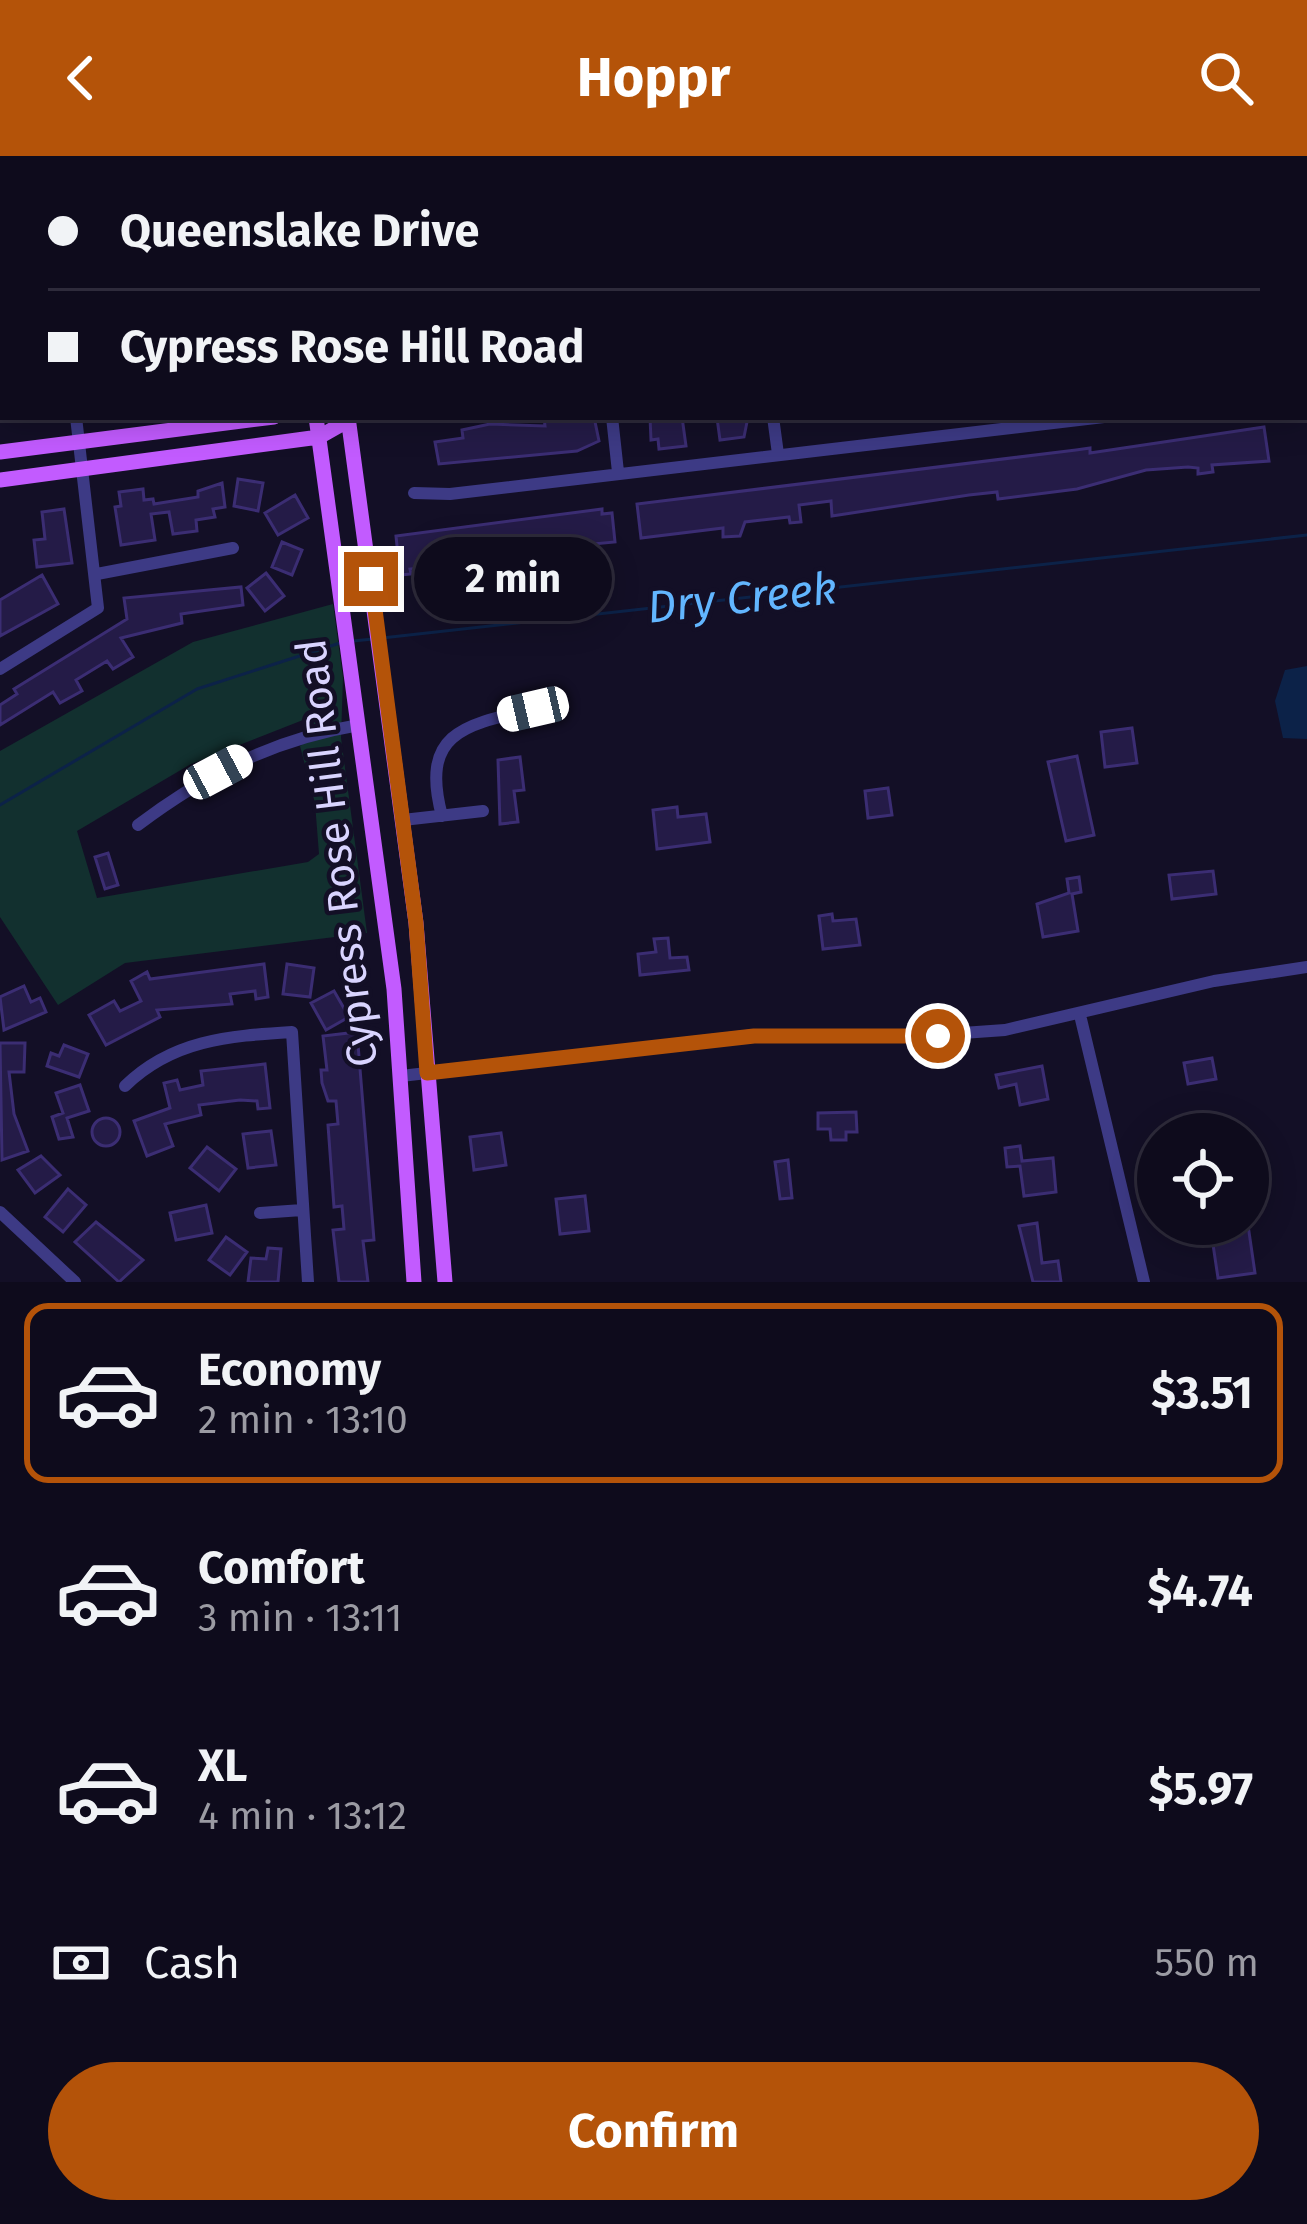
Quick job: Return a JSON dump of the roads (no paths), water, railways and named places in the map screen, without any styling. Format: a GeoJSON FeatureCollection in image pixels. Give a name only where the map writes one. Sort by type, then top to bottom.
{"type":"FeatureCollection","features":[{"type":"Feature","properties":{"kind":"main road"},"geometry":{"type":"LineString","coordinates":[[0,452],[252,420]]}},
{"type":"Feature","properties":{"kind":"main road","name":"Cypress Rose Hill Road"},"geometry":{"type":"LineString","coordinates":[[316,420],[401,1076],[414,1282]]}},
{"type":"Feature","properties":{"kind":"main road"},"geometry":{"type":"LineString","coordinates":[[0,480],[319,437],[342,420]]}},
{"type":"Feature","properties":{"kind":"main road","name":"Cypress Rose Hill Road"},"geometry":{"type":"LineString","coordinates":[[345,420],[403,820],[445,1282]]}},
{"type":"Feature","properties":{"kind":"street"},"geometry":{"type":"LineString","coordinates":[[1,664],[98,608],[76,420]]}},
{"type":"Feature","properties":{"kind":"street"},"geometry":{"type":"LineString","coordinates":[[612,420],[618,472]]}},
{"type":"Feature","properties":{"kind":"street"},"geometry":{"type":"LineString","coordinates":[[773,420],[778,454]]}},
{"type":"Feature","properties":{"kind":"street"},"geometry":{"type":"LineString","coordinates":[[936,420],[938,436]]}},
{"type":"Feature","properties":{"kind":"street"},"geometry":{"type":"LineString","coordinates":[[414,493],[450,494],[1073,420]]}},
{"type":"Feature","properties":{"kind":"street"},"geometry":{"type":"LineString","coordinates":[[97,574],[233,548]]}},
{"type":"Feature","properties":{"kind":"street"},"geometry":{"type":"LineString","coordinates":[[442,816],[433,770],[441,748],[452,736],[486,719],[533,709]]}},
{"type":"Feature","properties":{"kind":"street"},"geometry":{"type":"LineString","coordinates":[[138,825],[188,788],[249,755],[359,725]]}},
{"type":"Feature","properties":{"kind":"street"},"geometry":{"type":"LineString","coordinates":[[403,820],[483,811]]}},
{"type":"Feature","properties":{"kind":"street"},"geometry":{"type":"LineString","coordinates":[[401,1076],[710,1039],[962,1035],[1080,1015],[1214,981],[1307,967]]}},
{"type":"Feature","properties":{"kind":"street"},"geometry":{"type":"LineString","coordinates":[[1080,1015],[1144,1282]]}},
{"type":"Feature","properties":{"kind":"street"},"geometry":{"type":"LineString","coordinates":[[125,1085],[152,1059],[209,1042],[292,1032],[308,1282]]}},
{"type":"Feature","properties":{"kind":"street"},"geometry":{"type":"LineString","coordinates":[[260,1213],[302,1210]]}},
{"type":"Feature","properties":{"kind":"street"},"geometry":{"type":"LineString","coordinates":[[0,1213],[75,1282]]}},
{"type":"Feature","properties":{"kind":"water"},"geometry":{"type":"Polygon","coordinates":[[[1307,666],[1307,739],[1283,738],[1275,701],[1285,670],[1307,666]]]}},
{"type":"Feature","properties":{"kind":"waterway","name":"Dry Creek"},"geometry":{"type":"LineString","coordinates":[[382,638],[1307,535]]}},
{"type":"Feature","properties":{"kind":"waterway","name":"Dry Creek"},"geometry":{"type":"LineString","coordinates":[[353,641],[373,639]]}},
{"type":"Feature","properties":{"kind":"waterway","name":"Dry Creek"},"geometry":{"type":"LineString","coordinates":[[0,805],[197,689],[343,642]]}}]}
